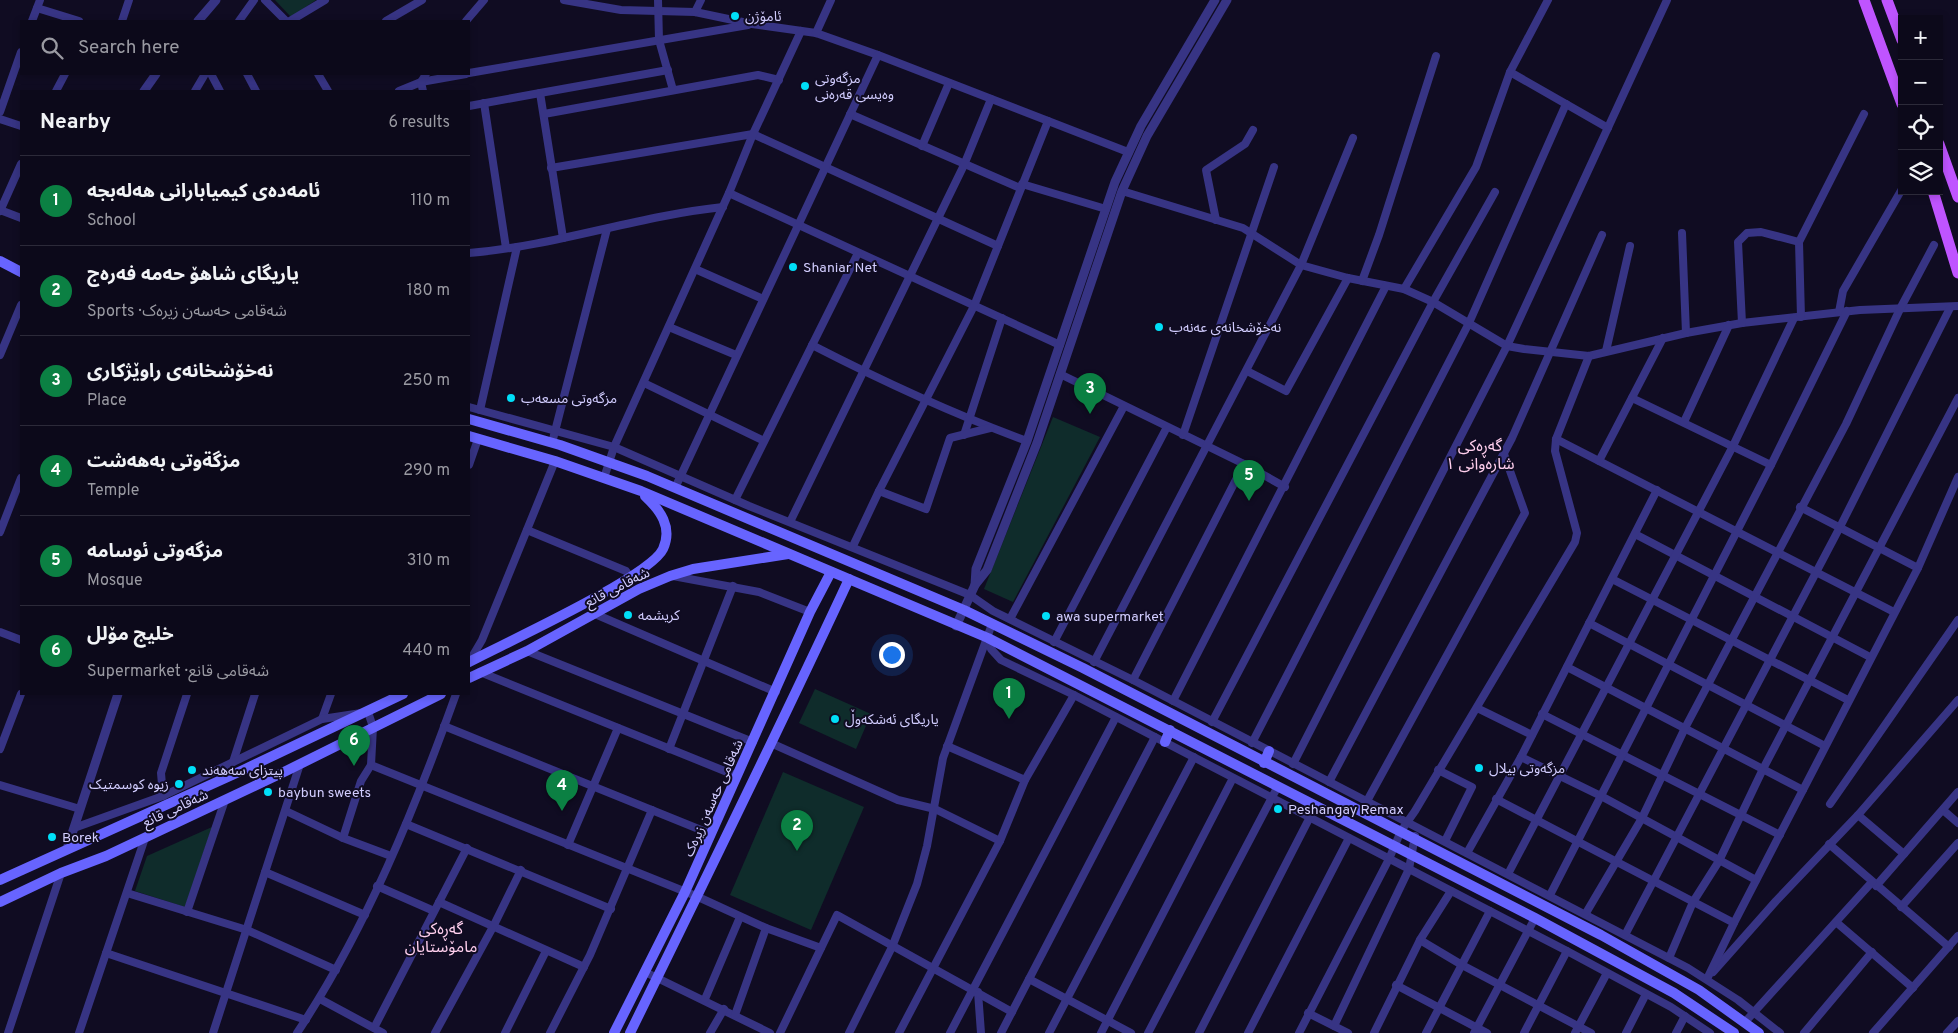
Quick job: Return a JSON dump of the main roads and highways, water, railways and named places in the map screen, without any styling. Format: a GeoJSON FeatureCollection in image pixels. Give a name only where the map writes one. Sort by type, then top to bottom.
{"type":"FeatureCollection","features":[{"type":"Feature","properties":{"kind":"main road"},"geometry":{"type":"LineString","coordinates":[[1864,0],[1898,93]]}},
{"type":"Feature","properties":{"kind":"main road"},"geometry":{"type":"LineString","coordinates":[[1887,0],[1898,29]]}},
{"type":"Feature","properties":{"kind":"main road"},"geometry":{"type":"LineString","coordinates":[[1941,150],[1958,197]]}},
{"type":"Feature","properties":{"kind":"main road"},"geometry":{"type":"LineString","coordinates":[[1934,195],[1958,272]]}},
{"type":"Feature","properties":{"kind":"main road"},"geometry":{"type":"LineString","coordinates":[[0,261],[20,271]]}},
{"type":"Feature","properties":{"kind":"main road"},"geometry":{"type":"LineString","coordinates":[[470,419],[609,462],[675,488],[964,610],[992,624],[1088,663],[1264,763],[1401,831],[1601,935],[1699,990],[1760,1033]]}},
{"type":"Feature","properties":{"kind":"main road"},"geometry":{"type":"LineString","coordinates":[[473,438],[555,461],[640,491],[988,638],[1535,918],[1674,993],[1734,1033]]}},
{"type":"Feature","properties":{"kind":"main road","name":"شەقامی قانع"},"geometry":{"type":"LineString","coordinates":[[470,661],[619,585],[648,566],[663,550],[666,532],[664,518],[640,491]]}},
{"type":"Feature","properties":{"kind":"main road","name":"شەقامی قانع"},"geometry":{"type":"LineString","coordinates":[[470,677],[527,651],[625,597],[670,576],[693,569],[788,554]]}},
{"type":"Feature","properties":{"kind":"main road","name":"شەقامی حەسەن زیرەک"},"geometry":{"type":"LineString","coordinates":[[614,1033],[647,973],[776,692],[810,612],[831,572]]}},
{"type":"Feature","properties":{"kind":"main road","name":"شەقامی حەسەن زیرەک"},"geometry":{"type":"LineString","coordinates":[[630,1033],[696,896],[773,744],[848,579]]}},
{"type":"Feature","properties":{"kind":"main road"},"geometry":{"type":"LineString","coordinates":[[619,585],[625,597]]}},
{"type":"Feature","properties":{"kind":"main road","name":"شەقامی قانع"},"geometry":{"type":"LineString","coordinates":[[0,902],[61,873],[145,838],[373,727],[421,706],[439,695]]}},
{"type":"Feature","properties":{"kind":"main road","name":"شەقامی قانع"},"geometry":{"type":"LineString","coordinates":[[0,880],[368,712],[387,698]]}},
{"type":"Feature","properties":{"kind":"main road"},"geometry":{"type":"LineString","coordinates":[[1165,742],[1170,730]]}},
{"type":"Feature","properties":{"kind":"main road"},"geometry":{"type":"LineString","coordinates":[[1264,763],[1269,751]]}},
{"type":"Feature","properties":{"kind":"main road"},"geometry":{"type":"LineString","coordinates":[[1601,935],[1606,924]]}},
{"type":"Feature","properties":{"kind":"place","name":"ئامۆژن"},"geometry":{"type":"Point","coordinates":[735,16]}},
{"type":"Feature","properties":{"kind":"place","name":"مزگەوتی وەیسی قەرەنی"},"geometry":{"type":"Point","coordinates":[805,86]}},
{"type":"Feature","properties":{"kind":"place","name":"Shaniar Net"},"geometry":{"type":"Point","coordinates":[793,267]}},
{"type":"Feature","properties":{"kind":"place","name":"نەخۆشخانەی عەنەب"},"geometry":{"type":"Point","coordinates":[1159,327]}},
{"type":"Feature","properties":{"kind":"place","name":"مزگەوتی مسعەب"},"geometry":{"type":"Point","coordinates":[511,398]}},
{"type":"Feature","properties":{"kind":"place","name":"نەخۆشخانەی راوێژکاری"},"geometry":{"type":"Point","coordinates":[1090,414]}},
{"type":"Feature","properties":{"kind":"place","name":"مزگەوتی ئوسامە"},"geometry":{"type":"Point","coordinates":[1249,501]}},
{"type":"Feature","properties":{"kind":"place","name":"کریشمە"},"geometry":{"type":"Point","coordinates":[628,615]}},
{"type":"Feature","properties":{"kind":"place","name":"awa supermarket"},"geometry":{"type":"Point","coordinates":[1046,616]}},
{"type":"Feature","properties":{"kind":"place","name":"یاریگای ئەشکەوڵ"},"geometry":{"type":"Point","coordinates":[835,719]}},
{"type":"Feature","properties":{"kind":"place","name":"ئامەدەی کیمیابارانی هەلەبجە"},"geometry":{"type":"Point","coordinates":[1009,719]}},
{"type":"Feature","properties":{"kind":"place","name":"خلیج مۆلل"},"geometry":{"type":"Point","coordinates":[354,766]}},
{"type":"Feature","properties":{"kind":"place","name":"مزگەوتی بیلال"},"geometry":{"type":"Point","coordinates":[1479,768]}},
{"type":"Feature","properties":{"kind":"place","name":"پیتزای سەهەند"},"geometry":{"type":"Point","coordinates":[192,770]}},
{"type":"Feature","properties":{"kind":"place","name":"زیوە کوسمتیک"},"geometry":{"type":"Point","coordinates":[179,784]}},
{"type":"Feature","properties":{"kind":"place","name":"baybun sweets"},"geometry":{"type":"Point","coordinates":[268,792]}},
{"type":"Feature","properties":{"kind":"place","name":"Peshangay Remax"},"geometry":{"type":"Point","coordinates":[1278,809]}},
{"type":"Feature","properties":{"kind":"place","name":"مزگةوتى بەھەشت"},"geometry":{"type":"Point","coordinates":[562,811]}},
{"type":"Feature","properties":{"kind":"place","name":"Borek"},"geometry":{"type":"Point","coordinates":[52,837]}},
{"type":"Feature","properties":{"kind":"place","name":"یاریگای شاهۆ حەمە فەرەج"},"geometry":{"type":"Point","coordinates":[797,851]}},
{"type":"Feature","properties":{"kind":"district","name":"گەڕەکی شارەوانی ١"},"geometry":{"type":"Point","coordinates":[1480,454]}},
{"type":"Feature","properties":{"kind":"district","name":"گەڕەکی مامۆستایان"},"geometry":{"type":"Point","coordinates":[441,937]}}]}
